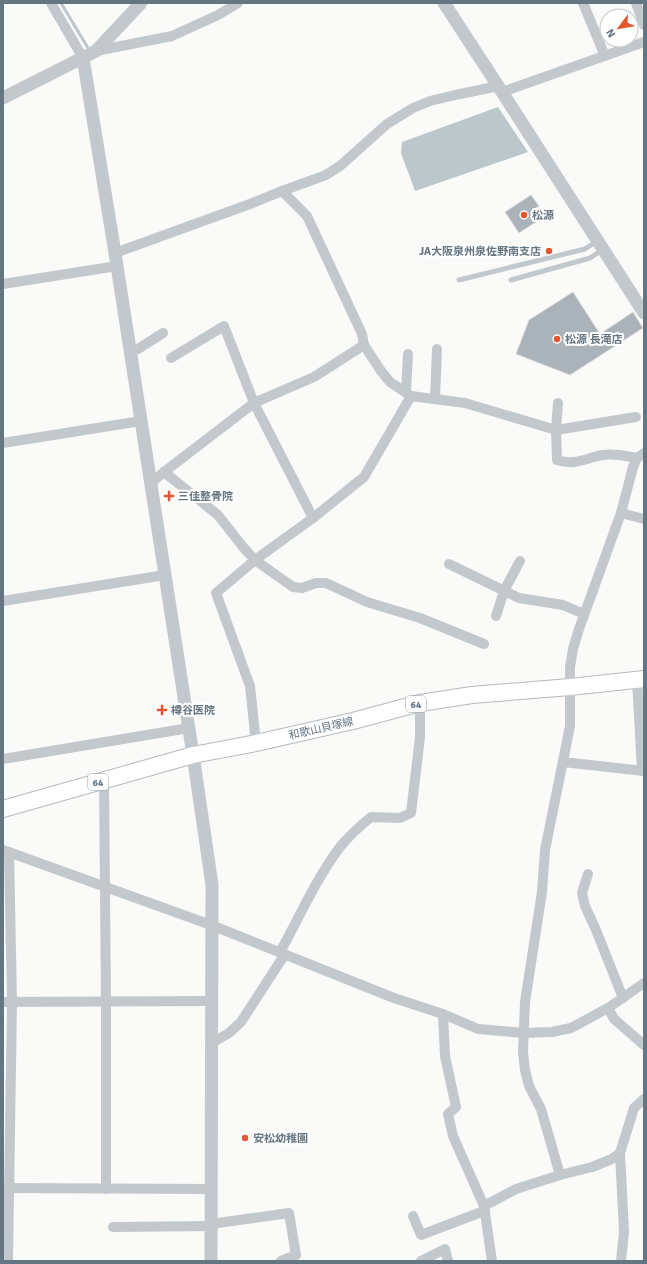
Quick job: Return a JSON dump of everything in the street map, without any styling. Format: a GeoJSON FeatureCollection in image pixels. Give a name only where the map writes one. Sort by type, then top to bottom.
{"type":"FeatureCollection","features":[{"type":"Feature","properties":{"kind":"main road","name":"和歌山貝塚線"},"geometry":{"type":"LineString","coordinates":[[3,809],[193,755],[256,744],[353,721],[420,703],[472,695],[570,687],[640,679]]}},
{"type":"Feature","properties":{"kind":"street"},"geometry":{"type":"LineString","coordinates":[[51,3],[84,58],[212,884],[211,1261]]}},
{"type":"Feature","properties":{"kind":"street"},"geometry":{"type":"LineString","coordinates":[[3,98],[96,51],[141,3]]}},
{"type":"Feature","properties":{"kind":"street"},"geometry":{"type":"LineString","coordinates":[[96,51],[172,36],[218,15],[238,3]]}},
{"type":"Feature","properties":{"kind":"street"},"geometry":{"type":"LineString","coordinates":[[444,3],[644,313]]}},
{"type":"Feature","properties":{"kind":"street"},"geometry":{"type":"LineString","coordinates":[[583,3],[605,56]]}},
{"type":"Feature","properties":{"kind":"street"},"geometry":{"type":"LineString","coordinates":[[636,3],[644,25]]}},
{"type":"Feature","properties":{"kind":"street"},"geometry":{"type":"LineString","coordinates":[[115,30],[123,46]]}},
{"type":"Feature","properties":{"kind":"street"},"geometry":{"type":"LineString","coordinates":[[3,284],[116,259],[282,191],[326,175],[340,166],[387,124],[412,108],[430,101],[455,95],[500,89],[605,56],[644,42]]}},
{"type":"Feature","properties":{"kind":"street"},"geometry":{"type":"LineString","coordinates":[[282,191],[307,216],[362,334],[364,345],[371,358],[390,382],[409,394],[465,403],[556,430],[636,417]]}},
{"type":"Feature","properties":{"kind":"street"},"geometry":{"type":"LineString","coordinates":[[171,358],[224,326],[254,403],[313,518]]}},
{"type":"Feature","properties":{"kind":"street"},"geometry":{"type":"LineString","coordinates":[[130,350],[138,349],[163,333]]}},
{"type":"Feature","properties":{"kind":"street"},"geometry":{"type":"LineString","coordinates":[[151,483],[254,403],[314,377],[364,345]]}},
{"type":"Feature","properties":{"kind":"street"},"geometry":{"type":"LineString","coordinates":[[435,399],[437,349]]}},
{"type":"Feature","properties":{"kind":"street"},"geometry":{"type":"LineString","coordinates":[[256,744],[250,686],[216,593],[255,560],[313,518],[364,477],[409,394],[408,354]]}},
{"type":"Feature","properties":{"kind":"street"},"geometry":{"type":"LineString","coordinates":[[558,403],[556,430],[557,460],[567,463],[603,455],[640,456],[633,467],[621,513],[584,614],[573,649],[570,667],[570,726],[545,850],[542,892],[525,1002],[523,1052],[524,1070],[529,1086],[541,1109],[560,1175]]}},
{"type":"Feature","properties":{"kind":"street"},"geometry":{"type":"LineString","coordinates":[[3,443],[141,421]]}},
{"type":"Feature","properties":{"kind":"street"},"geometry":{"type":"LineString","coordinates":[[164,472],[218,515],[255,560],[293,586],[302,588],[316,583],[326,583],[367,602],[420,618],[484,644]]}},
{"type":"Feature","properties":{"kind":"street"},"geometry":{"type":"LineString","coordinates":[[621,513],[644,519]]}},
{"type":"Feature","properties":{"kind":"street"},"geometry":{"type":"LineString","coordinates":[[496,616],[504,591],[520,561]]}},
{"type":"Feature","properties":{"kind":"street"},"geometry":{"type":"LineString","coordinates":[[449,564],[519,598],[563,606],[584,614]]}},
{"type":"Feature","properties":{"kind":"street"},"geometry":{"type":"LineString","coordinates":[[3,601],[165,575]]}},
{"type":"Feature","properties":{"kind":"street"},"geometry":{"type":"LineString","coordinates":[[563,762],[643,771],[640,679]]}},
{"type":"Feature","properties":{"kind":"street"},"geometry":{"type":"LineString","coordinates":[[212,1043],[229,1033],[241,1022],[282,953],[328,864],[341,846],[371,817],[400,818],[411,813],[420,737],[420,703]]}},
{"type":"Feature","properties":{"kind":"street"},"geometry":{"type":"LineString","coordinates":[[3,759],[188,728]]}},
{"type":"Feature","properties":{"kind":"street"},"geometry":{"type":"LineString","coordinates":[[104,780],[106,1189]]}},
{"type":"Feature","properties":{"kind":"street"},"geometry":{"type":"LineString","coordinates":[[8,1261],[6,1188],[6,851],[211,925],[394,998],[478,1028],[524,1034],[552,1032],[571,1028],[608,1008],[644,983]]}},
{"type":"Feature","properties":{"kind":"street"},"geometry":{"type":"LineString","coordinates":[[588,874],[582,893],[585,906],[623,998]]}},
{"type":"Feature","properties":{"kind":"street"},"geometry":{"type":"LineString","coordinates":[[7,1002],[211,1001]]}},
{"type":"Feature","properties":{"kind":"street"},"geometry":{"type":"LineString","coordinates":[[608,1008],[614,1019],[644,1045]]}},
{"type":"Feature","properties":{"kind":"street"},"geometry":{"type":"LineString","coordinates":[[442,1014],[445,1056],[456,1107],[448,1114],[453,1136],[484,1208],[492,1261]]}},
{"type":"Feature","properties":{"kind":"street"},"geometry":{"type":"LineString","coordinates":[[621,1261],[624,1226],[620,1153],[634,1108],[644,1099]]}},
{"type":"Feature","properties":{"kind":"street"},"geometry":{"type":"LineString","coordinates":[[413,1216],[421,1235],[484,1208],[516,1189],[592,1166],[612,1159],[620,1153]]}},
{"type":"Feature","properties":{"kind":"street"},"geometry":{"type":"LineString","coordinates":[[6,1188],[212,1190]]}},
{"type":"Feature","properties":{"kind":"street"},"geometry":{"type":"LineString","coordinates":[[113,1227],[211,1225],[288,1212],[296,1255],[281,1261]]}},
{"type":"Feature","properties":{"kind":"street"},"geometry":{"type":"LineString","coordinates":[[420,1261],[445,1249],[448,1261]]}},
{"type":"Feature","properties":{"kind":"lane"},"geometry":{"type":"LineString","coordinates":[[459,280],[600,245]]}},
{"type":"Feature","properties":{"kind":"lane"},"geometry":{"type":"LineString","coordinates":[[511,280],[590,258],[600,245]]}},
{"type":"Feature","properties":{"kind":"shaded area"},"geometry":{"type":"Polygon","coordinates":[[[498,107],[528,152],[415,191],[401,153],[402,142],[498,107]]]}},
{"type":"Feature","properties":{"kind":"building","name":"松源"},"geometry":{"type":"Polygon","coordinates":[[[531,195],[539,206],[536,208],[542,218],[519,233],[505,212],[531,195]]]}},
{"type":"Feature","properties":{"kind":"building"},"geometry":{"type":"Polygon","coordinates":[[[573,292],[600,334],[633,312],[643,328],[570,375],[516,354],[529,320],[573,292]]]}},
{"type":"Feature","properties":{"kind":"waterway"},"geometry":{"type":"LineString","coordinates":[[61,3],[88,48]]}},
{"type":"Feature","properties":{"kind":"place","name":"松源"},"geometry":{"type":"Point","coordinates":[524,215]}},
{"type":"Feature","properties":{"kind":"place","name":"JA大阪泉州泉佐野南支店"},"geometry":{"type":"Point","coordinates":[549,251]}},
{"type":"Feature","properties":{"kind":"place","name":"松源 長滝店"},"geometry":{"type":"Point","coordinates":[557,339]}},
{"type":"Feature","properties":{"kind":"place","name":"三佳整骨院"},"geometry":{"type":"Point","coordinates":[169,496]}},
{"type":"Feature","properties":{"kind":"place","name":"樽谷医院"},"geometry":{"type":"Point","coordinates":[162,710]}},
{"type":"Feature","properties":{"kind":"place","name":"安松幼稚園"},"geometry":{"type":"Point","coordinates":[245,1138]}}]}
